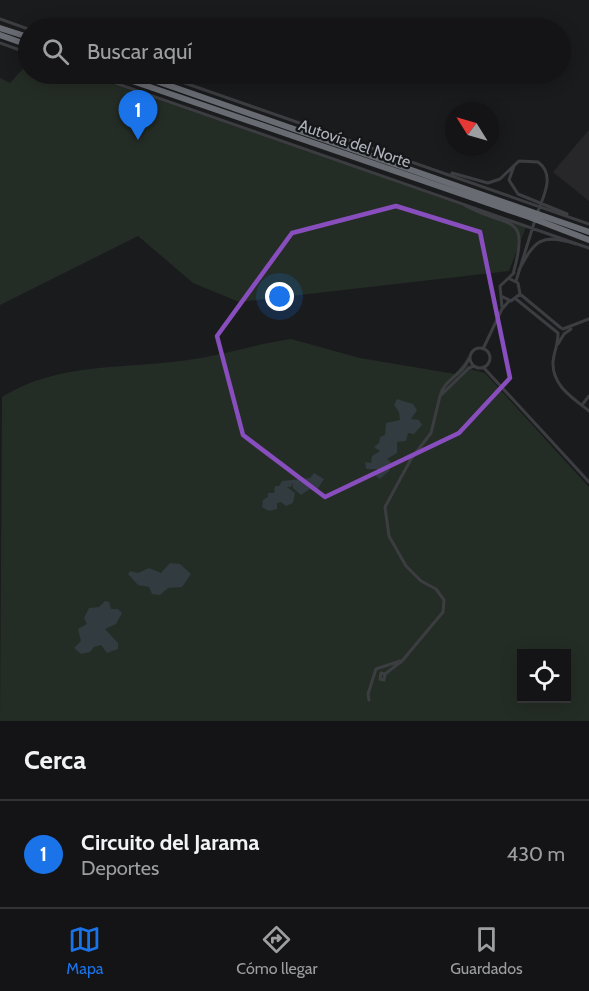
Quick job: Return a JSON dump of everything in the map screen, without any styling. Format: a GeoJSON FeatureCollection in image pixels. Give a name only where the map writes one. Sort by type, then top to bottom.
{"type":"FeatureCollection","features":[{"type":"Feature","properties":{"kind":"highway"},"geometry":{"type":"LineString","coordinates":[[0,28],[18,34]]}},
{"type":"Feature","properties":{"kind":"highway"},"geometry":{"type":"LineString","coordinates":[[0,35],[18,41]]}},
{"type":"Feature","properties":{"kind":"highway","name":"Autovía del Norte"},"geometry":{"type":"LineString","coordinates":[[141,84],[530,217],[589,240]]}},
{"type":"Feature","properties":{"kind":"highway","name":"Autovía del Norte"},"geometry":{"type":"LineString","coordinates":[[165,84],[589,231]]}},
{"type":"Feature","properties":{"kind":"street"},"geometry":{"type":"LineString","coordinates":[[0,19],[18,25]]}},
{"type":"Feature","properties":{"kind":"street"},"geometry":{"type":"LineString","coordinates":[[0,43],[18,49]]}},
{"type":"Feature","properties":{"kind":"street"},"geometry":{"type":"LineString","coordinates":[[118,84],[589,248]]}},
{"type":"Feature","properties":{"kind":"street"},"geometry":{"type":"LineString","coordinates":[[188,84],[573,217]]}},
{"type":"Feature","properties":{"kind":"street"},"geometry":{"type":"LineString","coordinates":[[444,172],[488,183],[500,179],[515,164],[524,160],[533,160],[544,168],[548,181],[515,274]]}},
{"type":"Feature","properties":{"kind":"street"},"geometry":{"type":"LineString","coordinates":[[515,164],[509,180],[515,191],[589,224]]}},
{"type":"Feature","properties":{"kind":"street"},"geometry":{"type":"LineString","coordinates":[[459,202],[507,222],[517,230],[521,243],[515,274],[520,294],[502,309],[483,349]]}},
{"type":"Feature","properties":{"kind":"street"},"geometry":{"type":"LineString","coordinates":[[502,309],[501,284],[515,274],[530,249],[542,240],[556,238],[589,248]]}},
{"type":"Feature","properties":{"kind":"street"},"geometry":{"type":"LineString","coordinates":[[509,279],[516,281]]}},
{"type":"Feature","properties":{"kind":"street"},"geometry":{"type":"LineString","coordinates":[[500,294],[509,301]]}},
{"type":"Feature","properties":{"kind":"street"},"geometry":{"type":"LineString","coordinates":[[520,294],[563,330]]}},
{"type":"Feature","properties":{"kind":"street"},"geometry":{"type":"LineString","coordinates":[[516,299],[558,333]]}},
{"type":"Feature","properties":{"kind":"street"},"geometry":{"type":"LineString","coordinates":[[558,333],[589,319]]}},
{"type":"Feature","properties":{"kind":"street"},"geometry":{"type":"LineString","coordinates":[[563,330],[554,358],[554,376],[562,388],[589,411]]}},
{"type":"Feature","properties":{"kind":"street"},"geometry":{"type":"LineString","coordinates":[[558,333],[558,345]]}},
{"type":"Feature","properties":{"kind":"street"},"geometry":{"type":"LineString","coordinates":[[374,672],[379,675],[385,674],[402,661],[443,612],[444,600],[436,589],[421,580],[406,566],[389,536],[385,507],[411,459],[431,433],[440,396],[446,385],[460,372],[474,350],[483,349]]}},
{"type":"Feature","properties":{"kind":"street"},"geometry":{"type":"LineString","coordinates":[[483,349],[490,358],[484,368]]}},
{"type":"Feature","properties":{"kind":"street"},"geometry":{"type":"LineString","coordinates":[[470,358],[474,366]]}},
{"type":"Feature","properties":{"kind":"street"},"geometry":{"type":"LineString","coordinates":[[446,385],[474,366],[484,368],[589,482]]}},
{"type":"Feature","properties":{"kind":"street"},"geometry":{"type":"LineString","coordinates":[[582,405],[589,396]]}},
{"type":"Feature","properties":{"kind":"street"},"geometry":{"type":"LineString","coordinates":[[374,672],[402,661]]}},
{"type":"Feature","properties":{"kind":"street"},"geometry":{"type":"LineString","coordinates":[[369,700],[368,694],[374,672]]}},
{"type":"Feature","properties":{"kind":"highlighted area"},"geometry":{"type":"Polygon","coordinates":[[[396,206],[480,232],[510,378],[459,433],[325,497],[243,435],[217,336],[292,233],[396,206]]]}},
{"type":"Feature","properties":{"kind":"shaded area"},"geometry":{"type":"Polygon","coordinates":[[[18,74],[18,84],[112,84],[526,227],[509,271],[239,302],[193,283],[138,236],[0,305],[0,78],[10,83],[18,74]]]}},
{"type":"Feature","properties":{"kind":"shaded area"},"geometry":{"type":"Polygon","coordinates":[[[589,130],[589,201],[553,172],[589,130]]]}},
{"type":"Feature","properties":{"kind":"shaded area"},"geometry":{"type":"Polygon","coordinates":[[[291,339],[360,358],[455,374],[466,360],[470,369],[485,373],[589,487],[589,721],[0,721],[2,397],[23,386],[69,372],[164,363],[291,339]]]}},
{"type":"Feature","properties":{"kind":"shaded area"},"geometry":{"type":"Polygon","coordinates":[[[397,399],[413,404],[417,410],[411,419],[419,420],[422,425],[414,434],[408,433],[406,441],[397,442],[397,453],[387,459],[391,462],[389,471],[380,479],[376,476],[377,469],[366,469],[365,462],[371,463],[372,456],[380,451],[374,447],[379,443],[380,437],[385,435],[386,423],[400,420],[399,412],[394,405],[397,399]]]}},
{"type":"Feature","properties":{"kind":"shaded area"},"geometry":{"type":"Polygon","coordinates":[[[314,473],[324,479],[317,490],[311,488],[301,495],[293,488],[293,483],[291,487],[287,487],[295,493],[293,503],[286,506],[281,502],[277,503],[277,509],[269,511],[262,507],[263,500],[268,497],[268,493],[274,493],[275,486],[279,486],[282,481],[310,478],[314,473]]]}},
{"type":"Feature","properties":{"kind":"shaded area"},"geometry":{"type":"Polygon","coordinates":[[[170,563],[180,564],[191,574],[182,587],[168,588],[160,595],[152,594],[149,587],[138,585],[128,574],[130,571],[138,573],[149,568],[161,573],[170,563]]]}},
{"type":"Feature","properties":{"kind":"shaded area"},"geometry":{"type":"Polygon","coordinates":[[[105,601],[109,602],[111,609],[118,609],[122,613],[116,624],[105,629],[118,643],[118,649],[107,653],[101,645],[94,647],[90,652],[81,654],[74,648],[81,641],[78,629],[87,624],[84,618],[89,608],[99,607],[105,601]]]}},
{"type":"Feature","properties":{"kind":"place","name":"Circuito del Jarama"},"geometry":{"type":"Point","coordinates":[138,140]}}]}
